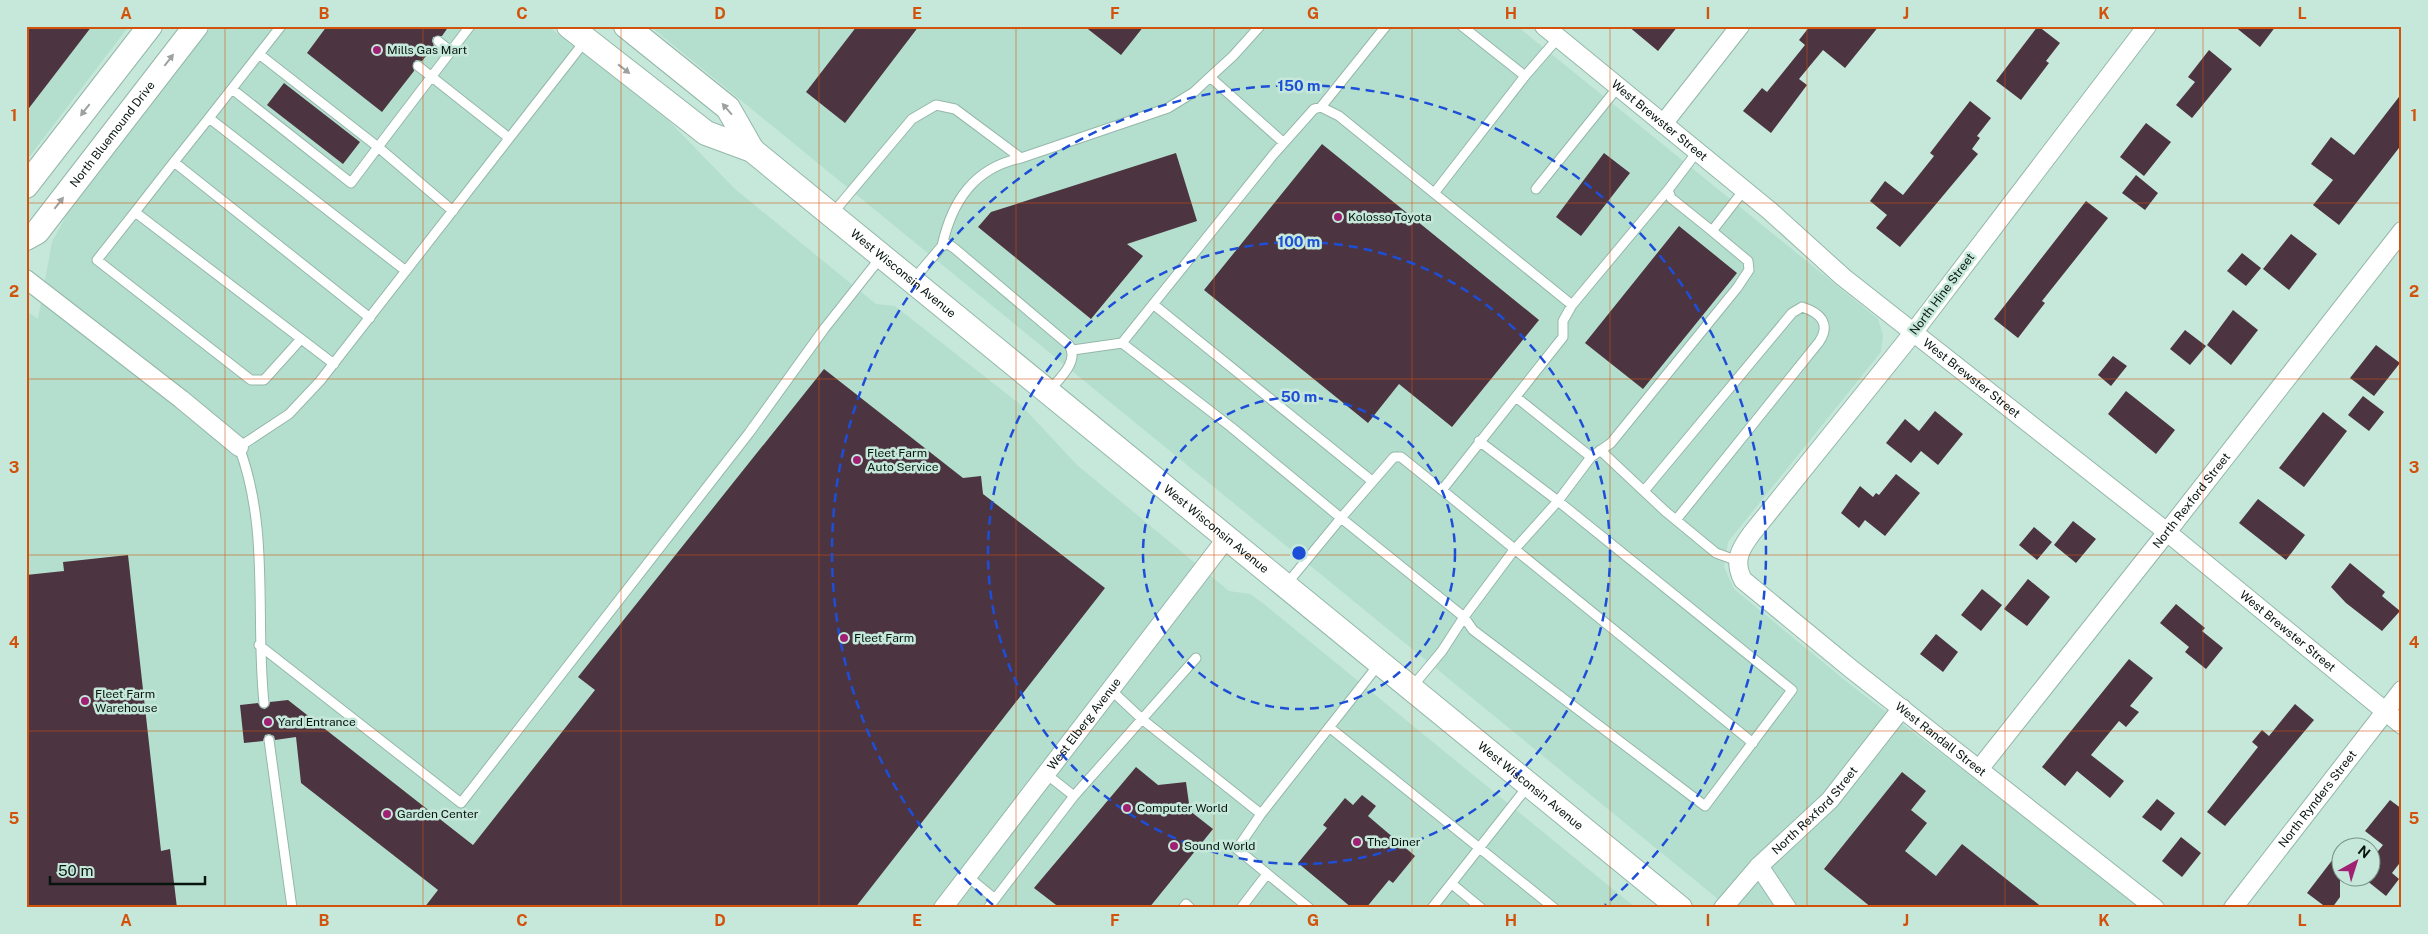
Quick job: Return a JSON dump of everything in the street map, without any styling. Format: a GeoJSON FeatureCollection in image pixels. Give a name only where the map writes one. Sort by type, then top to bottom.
{"type":"FeatureCollection","features":[{"type":"Feature","properties":{"kind":"main road"},"geometry":{"type":"LineString","coordinates":[[26,186],[150,26]]}},
{"type":"Feature","properties":{"kind":"main road","name":"North Bluemound Drive"},"geometry":{"type":"LineString","coordinates":[[26,238],[37,232],[196,26]]}},
{"type":"Feature","properties":{"kind":"main road","name":"West Wisconsin Avenue"},"geometry":{"type":"LineString","coordinates":[[626,26],[728,108],[752,150]]}},
{"type":"Feature","properties":{"kind":"main road","name":"West Wisconsin Avenue"},"geometry":{"type":"LineString","coordinates":[[578,33],[706,133],[752,150],[1680,908]]}},
{"type":"Feature","properties":{"kind":"street","name":"West Brewster Street"},"geometry":{"type":"LineString","coordinates":[[1544,26],[1744,190],[1843,277],[2167,532],[2402,725]]}},
{"type":"Feature","properties":{"kind":"street"},"geometry":{"type":"LineString","coordinates":[[1664,124],[1740,26]]}},
{"type":"Feature","properties":{"kind":"street","name":"North Hine Street"},"geometry":{"type":"LineString","coordinates":[[1738,561],[1740,550],[1748,539],[1913,332],[2147,26]]}},
{"type":"Feature","properties":{"kind":"street","name":"North Rexford Street"},"geometry":{"type":"LineString","coordinates":[[1980,768],[2402,231]]}},
{"type":"Feature","properties":{"kind":"street"},"geometry":{"type":"LineString","coordinates":[[26,279],[239,447]]}},
{"type":"Feature","properties":{"kind":"street","name":"West Elberg Avenue"},"geometry":{"type":"LineString","coordinates":[[944,907],[1226,539]]}},
{"type":"Feature","properties":{"kind":"street","name":"West Randall Street"},"geometry":{"type":"LineString","coordinates":[[1738,561],[1738,571],[1743,580],[2155,908]]}},
{"type":"Feature","properties":{"kind":"street","name":"North Rynders Street"},"geometry":{"type":"LineString","coordinates":[[2233,908],[2402,690]]}},
{"type":"Feature","properties":{"kind":"street","name":"North Rexford Street"},"geometry":{"type":"LineString","coordinates":[[1723,908],[1759,866],[1830,800],[1902,708]]}},
{"type":"Feature","properties":{"kind":"street"},"geometry":{"type":"LineString","coordinates":[[1759,866],[1787,908]]}},
{"type":"Feature","properties":{"kind":"lane"},"geometry":{"type":"LineString","coordinates":[[281,26],[97,260],[251,380],[264,380],[302,340]]}},
{"type":"Feature","properties":{"kind":"lane"},"geometry":{"type":"LineString","coordinates":[[232,90],[351,183],[470,26]]}},
{"type":"Feature","properties":{"kind":"lane"},"geometry":{"type":"LineString","coordinates":[[912,280],[942,246],[952,211],[986,170],[1002,162],[1021,158],[1168,108],[1194,92],[1233,56],[1260,26]]}},
{"type":"Feature","properties":{"kind":"lane"},"geometry":{"type":"LineString","coordinates":[[1073,350],[1122,343],[1284,143],[1314,109],[1321,107],[1386,26]]}},
{"type":"Feature","properties":{"kind":"lane"},"geometry":{"type":"LineString","coordinates":[[1462,26],[1525,76]]}},
{"type":"Feature","properties":{"kind":"lane"},"geometry":{"type":"LineString","coordinates":[[264,703],[259,645],[261,565],[251,488],[239,447],[289,414],[334,364],[509,138],[578,33]]}},
{"type":"Feature","properties":{"kind":"lane"},"geometry":{"type":"LineString","coordinates":[[1435,192],[1525,76],[1558,38]]}},
{"type":"Feature","properties":{"kind":"lane"},"geometry":{"type":"LineString","coordinates":[[438,41],[451,51]]}},
{"type":"Feature","properties":{"kind":"lane"},"geometry":{"type":"LineString","coordinates":[[259,54],[378,147],[453,211]]}},
{"type":"Feature","properties":{"kind":"lane"},"geometry":{"type":"LineString","coordinates":[[418,66],[509,138]]}},
{"type":"Feature","properties":{"kind":"lane"},"geometry":{"type":"LineString","coordinates":[[1210,77],[1284,143]]}},
{"type":"Feature","properties":{"kind":"lane"},"geometry":{"type":"LineString","coordinates":[[1536,189],[1618,87]]}},
{"type":"Feature","properties":{"kind":"lane"},"geometry":{"type":"LineString","coordinates":[[832,215],[912,119],[936,105],[955,109],[1021,158]]}},
{"type":"Feature","properties":{"kind":"lane"},"geometry":{"type":"LineString","coordinates":[[1321,107],[1339,116],[1572,304]]}},
{"type":"Feature","properties":{"kind":"lane"},"geometry":{"type":"LineString","coordinates":[[209,118],[406,271]]}},
{"type":"Feature","properties":{"kind":"lane"},"geometry":{"type":"LineString","coordinates":[[1442,490],[1563,337],[1563,321],[1572,304],[1668,190],[1697,152]]}},
{"type":"Feature","properties":{"kind":"lane"},"geometry":{"type":"LineString","coordinates":[[174,162],[370,318]]}},
{"type":"Feature","properties":{"kind":"lane"},"geometry":{"type":"LineString","coordinates":[[1411,688],[1442,651],[1464,617],[1514,550],[1558,501],[1590,457],[1610,443],[1737,288],[1749,270],[1748,261],[1671,198],[1668,190]]}},
{"type":"Feature","properties":{"kind":"lane"},"geometry":{"type":"LineString","coordinates":[[1712,231],[1744,190]]}},
{"type":"Feature","properties":{"kind":"lane"},"geometry":{"type":"LineString","coordinates":[[135,212],[334,364]]}},
{"type":"Feature","properties":{"kind":"lane"},"geometry":{"type":"LineString","coordinates":[[942,246],[948,244],[954,248],[1064,340],[1073,350]]}},
{"type":"Feature","properties":{"kind":"lane"},"geometry":{"type":"LineString","coordinates":[[259,645],[461,803],[882,256]]}},
{"type":"Feature","properties":{"kind":"lane"},"geometry":{"type":"LineString","coordinates":[[1153,304],[1372,482]]}},
{"type":"Feature","properties":{"kind":"lane"},"geometry":{"type":"LineString","coordinates":[[1644,491],[1792,313],[1802,307],[1812,310],[1820,317],[1825,325],[1825,333],[1819,342],[1676,520]]}},
{"type":"Feature","properties":{"kind":"lane"},"geometry":{"type":"LineString","coordinates":[[1122,343],[1231,426],[1464,617],[1473,630],[1705,806],[1792,690],[1558,501],[1479,441]]}},
{"type":"Feature","properties":{"kind":"lane"},"geometry":{"type":"LineString","coordinates":[[1048,392],[1067,368],[1073,350]]}},
{"type":"Feature","properties":{"kind":"lane"},"geometry":{"type":"LineString","coordinates":[[1516,397],[1590,457]]}},
{"type":"Feature","properties":{"kind":"lane"},"geometry":{"type":"LineString","coordinates":[[1600,450],[1676,520],[1716,553],[1738,561]]}},
{"type":"Feature","properties":{"kind":"lane"},"geometry":{"type":"LineString","coordinates":[[1285,586],[1388,462],[1394,458],[1401,457],[1753,743]]}},
{"type":"Feature","properties":{"kind":"lane"},"geometry":{"type":"LineString","coordinates":[[988,908],[1074,796],[1196,658]]}},
{"type":"Feature","properties":{"kind":"lane"},"geometry":{"type":"LineString","coordinates":[[1309,908],[1237,849],[1261,814],[1380,663]]}},
{"type":"Feature","properties":{"kind":"lane"},"geometry":{"type":"LineString","coordinates":[[1111,690],[1143,720],[1261,814]]}},
{"type":"Feature","properties":{"kind":"lane"},"geometry":{"type":"LineString","coordinates":[[1329,727],[1479,849],[1538,901],[1554,908]]}},
{"type":"Feature","properties":{"kind":"lane"},"geometry":{"type":"LineString","coordinates":[[269,740],[292,908]]}},
{"type":"Feature","properties":{"kind":"lane"},"geometry":{"type":"LineString","coordinates":[[1045,773],[1074,796]]}},
{"type":"Feature","properties":{"kind":"lane"},"geometry":{"type":"LineString","coordinates":[[1432,908],[1529,784]]}},
{"type":"Feature","properties":{"kind":"lane"},"geometry":{"type":"LineString","coordinates":[[1241,908],[1267,874]]}},
{"type":"Feature","properties":{"kind":"lane"},"geometry":{"type":"LineString","coordinates":[[967,876],[995,898]]}},
{"type":"Feature","properties":{"kind":"lane"},"geometry":{"type":"LineString","coordinates":[[1452,884],[1481,908]]}},
{"type":"Feature","properties":{"kind":"lane"},"geometry":{"type":"LineString","coordinates":[[1183,908],[1186,904],[1190,908]]}},
{"type":"Feature","properties":{"kind":"shaded area"},"geometry":{"type":"Polygon","coordinates":[[[26,26],[129,26],[26,161],[26,26]]]}},
{"type":"Feature","properties":{"kind":"shaded area"},"geometry":{"type":"Polygon","coordinates":[[[212,26],[548,26],[668,120],[735,189],[876,304],[895,306],[1022,406],[1077,465],[1229,591],[1250,594],[1264,604],[1636,908],[26,908],[26,311],[38,319],[52,242],[67,214],[212,26]]]}},
{"type":"Feature","properties":{"kind":"shaded area"},"geometry":{"type":"Polygon","coordinates":[[[650,26],[1517,26],[1878,319],[1883,335],[1881,352],[1728,542],[1724,567],[1734,589],[1852,686],[2145,908],[1729,908],[650,26]]]}},
{"type":"Feature","properties":{"kind":"building"},"geometry":{"type":"Polygon","coordinates":[[[26,26],[92,26],[26,112],[26,26]]]}},
{"type":"Feature","properties":{"kind":"building"},"geometry":{"type":"Polygon","coordinates":[[[327,26],[449,26],[442,36],[433,37],[434,46],[422,61],[416,60],[413,63],[414,71],[382,112],[307,53],[327,26]]]}},
{"type":"Feature","properties":{"kind":"building"},"geometry":{"type":"Polygon","coordinates":[[[857,26],[919,26],[845,123],[806,92],[857,26]]]}},
{"type":"Feature","properties":{"kind":"building"},"geometry":{"type":"Polygon","coordinates":[[[1084,26],[1144,26],[1121,55],[1084,26]]]}},
{"type":"Feature","properties":{"kind":"building"},"geometry":{"type":"Polygon","coordinates":[[[1628,26],[1678,26],[1658,51],[1628,26]]]}},
{"type":"Feature","properties":{"kind":"building"},"geometry":{"type":"Polygon","coordinates":[[[1810,26],[1879,26],[1845,68],[1823,50],[1799,79],[1807,85],[1771,133],[1743,111],[1762,88],[1767,92],[1805,45],[1799,40],[1810,26]]]}},
{"type":"Feature","properties":{"kind":"building"},"geometry":{"type":"Polygon","coordinates":[[[2038,26],[2060,43],[2046,61],[2049,63],[2021,100],[1996,81],[2038,26]]]}},
{"type":"Feature","properties":{"kind":"building"},"geometry":{"type":"Polygon","coordinates":[[[2234,26],[2276,26],[2260,47],[2234,26]]]}},
{"type":"Feature","properties":{"kind":"building"},"geometry":{"type":"Polygon","coordinates":[[[2209,50],[2232,69],[2192,118],[2176,105],[2195,82],[2188,77],[2209,50]]]}},
{"type":"Feature","properties":{"kind":"building"},"geometry":{"type":"Polygon","coordinates":[[[284,83],[360,142],[343,164],[267,105],[284,83]]]}},
{"type":"Feature","properties":{"kind":"building"},"geometry":{"type":"Polygon","coordinates":[[[2402,93],[2402,144],[2339,225],[2313,205],[2333,180],[2311,164],[2331,137],[2354,155],[2402,93]]]}},
{"type":"Feature","properties":{"kind":"building"},"geometry":{"type":"Polygon","coordinates":[[[1970,101],[1991,118],[1977,136],[1980,138],[1972,149],[1978,154],[1900,247],[1876,228],[1887,215],[1870,201],[1885,181],[1903,195],[1934,156],[1930,153],[1970,101]]]}},
{"type":"Feature","properties":{"kind":"building"},"geometry":{"type":"Polygon","coordinates":[[[2146,123],[2171,142],[2144,176],[2120,157],[2146,123]]]}},
{"type":"Feature","properties":{"kind":"building","name":"Kolosso Toyota"},"geometry":{"type":"Polygon","coordinates":[[[1322,144],[1539,320],[1452,427],[1399,384],[1368,423],[1204,290],[1322,144]]]}},
{"type":"Feature","properties":{"kind":"building"},"geometry":{"type":"Polygon","coordinates":[[[1176,153],[1197,221],[1127,244],[1143,256],[1091,319],[978,227],[991,212],[1176,153]]]}},
{"type":"Feature","properties":{"kind":"building"},"geometry":{"type":"Polygon","coordinates":[[[1604,153],[1630,173],[1581,236],[1556,217],[1604,153]]]}},
{"type":"Feature","properties":{"kind":"building"},"geometry":{"type":"Polygon","coordinates":[[[2136,175],[2158,193],[2145,210],[2122,193],[2136,175]]]}},
{"type":"Feature","properties":{"kind":"building"},"geometry":{"type":"Polygon","coordinates":[[[2086,201],[2108,218],[2042,301],[2045,303],[2018,338],[1994,319],[2086,201]]]}},
{"type":"Feature","properties":{"kind":"building"},"geometry":{"type":"Polygon","coordinates":[[[1679,226],[1737,273],[1643,389],[1585,343],[1679,226]]]}},
{"type":"Feature","properties":{"kind":"building"},"geometry":{"type":"Polygon","coordinates":[[[2291,234],[2317,254],[2289,290],[2263,269],[2291,234]]]}},
{"type":"Feature","properties":{"kind":"building"},"geometry":{"type":"Polygon","coordinates":[[[2242,253],[2261,268],[2246,286],[2227,271],[2242,253]]]}},
{"type":"Feature","properties":{"kind":"building"},"geometry":{"type":"Polygon","coordinates":[[[2233,310],[2258,330],[2231,365],[2207,345],[2233,310]]]}},
{"type":"Feature","properties":{"kind":"building"},"geometry":{"type":"Polygon","coordinates":[[[2185,330],[2206,346],[2190,365],[2170,349],[2185,330]]]}},
{"type":"Feature","properties":{"kind":"building"},"geometry":{"type":"Polygon","coordinates":[[[2376,345],[2400,363],[2374,396],[2350,378],[2376,345]]]}},
{"type":"Feature","properties":{"kind":"building"},"geometry":{"type":"Polygon","coordinates":[[[2113,356],[2127,366],[2111,386],[2098,375],[2113,356]]]}},
{"type":"Feature","properties":{"kind":"building","name":"Fleet Farm"},"geometry":{"type":"Polygon","coordinates":[[[824,369],[963,478],[981,476],[983,494],[1105,588],[855,908],[424,908],[438,890],[301,783],[296,737],[275,740],[274,736],[269,734],[265,735],[263,741],[244,743],[240,705],[258,703],[261,708],[265,709],[269,706],[270,702],[288,700],[473,845],[595,690],[578,677],[824,369]]]}},
{"type":"Feature","properties":{"kind":"building"},"geometry":{"type":"Polygon","coordinates":[[[2126,391],[2175,430],[2156,454],[2108,414],[2126,391]]]}},
{"type":"Feature","properties":{"kind":"building"},"geometry":{"type":"Polygon","coordinates":[[[2363,396],[2384,412],[2369,431],[2348,415],[2363,396]]]}},
{"type":"Feature","properties":{"kind":"building"},"geometry":{"type":"Polygon","coordinates":[[[1935,411],[1963,434],[1938,465],[1921,451],[1911,463],[1886,443],[1905,419],[1919,431],[1935,411]]]}},
{"type":"Feature","properties":{"kind":"building"},"geometry":{"type":"Polygon","coordinates":[[[2323,412],[2347,431],[2304,487],[2279,468],[2323,412]]]}},
{"type":"Feature","properties":{"kind":"building"},"geometry":{"type":"Polygon","coordinates":[[[1896,474],[1920,493],[1885,536],[1865,520],[1859,528],[1841,513],[1860,486],[1873,497],[1876,493],[1879,495],[1896,474]]]}},
{"type":"Feature","properties":{"kind":"building"},"geometry":{"type":"Polygon","coordinates":[[[2258,499],[2305,535],[2286,560],[2239,523],[2258,499]]]}},
{"type":"Feature","properties":{"kind":"building"},"geometry":{"type":"Polygon","coordinates":[[[2073,521],[2096,539],[2076,563],[2054,545],[2073,521]]]}},
{"type":"Feature","properties":{"kind":"building"},"geometry":{"type":"Polygon","coordinates":[[[2034,527],[2052,542],[2037,560],[2019,545],[2034,527]]]}},
{"type":"Feature","properties":{"kind":"building","name":"Fleet Farm Warehouse"},"geometry":{"type":"Polygon","coordinates":[[[128,555],[161,851],[170,849],[177,908],[26,908],[26,575],[64,571],[63,562],[128,555]]]}},
{"type":"Feature","properties":{"kind":"building"},"geometry":{"type":"Polygon","coordinates":[[[2350,563],[2385,592],[2382,596],[2400,611],[2382,631],[2346,603],[2331,587],[2350,563]]]}},
{"type":"Feature","properties":{"kind":"building"},"geometry":{"type":"Polygon","coordinates":[[[2028,579],[2050,597],[2027,626],[2004,609],[2028,579]]]}},
{"type":"Feature","properties":{"kind":"building"},"geometry":{"type":"Polygon","coordinates":[[[1982,589],[2002,605],[1981,631],[1961,615],[1982,589]]]}},
{"type":"Feature","properties":{"kind":"building"},"geometry":{"type":"Polygon","coordinates":[[[2176,604],[2205,628],[2202,631],[2223,648],[2206,669],[2185,652],[2189,647],[2160,623],[2176,604]]]}},
{"type":"Feature","properties":{"kind":"building"},"geometry":{"type":"Polygon","coordinates":[[[1936,634],[1958,652],[1943,672],[1920,654],[1936,634]]]}},
{"type":"Feature","properties":{"kind":"building"},"geometry":{"type":"Polygon","coordinates":[[[2129,659],[2153,678],[2130,706],[2139,712],[2126,727],[2119,721],[2091,755],[2124,781],[2110,798],[2077,771],[2065,786],[2042,767],[2129,659]]]}},
{"type":"Feature","properties":{"kind":"building"},"geometry":{"type":"Polygon","coordinates":[[[2295,704],[2314,720],[2225,826],[2207,812],[2258,747],[2252,742],[2262,730],[2269,736],[2295,704]]]}},
{"type":"Feature","properties":{"kind":"building"},"geometry":{"type":"Polygon","coordinates":[[[1136,767],[1158,785],[1186,782],[1190,811],[1213,829],[1149,908],[1060,908],[1034,888],[1136,767]]]}},
{"type":"Feature","properties":{"kind":"building"},"geometry":{"type":"Polygon","coordinates":[[[1902,772],[1926,791],[1911,810],[1927,823],[1905,851],[1936,876],[1962,844],[2043,908],[1872,908],[1824,869],[1902,772]]]}},
{"type":"Feature","properties":{"kind":"building","name":"The Diner"},"geometry":{"type":"Polygon","coordinates":[[[1362,795],[1376,806],[1368,816],[1415,856],[1393,883],[1389,880],[1366,908],[1352,908],[1298,863],[1327,828],[1323,825],[1345,798],[1353,805],[1362,795]]]}},
{"type":"Feature","properties":{"kind":"building"},"geometry":{"type":"Polygon","coordinates":[[[2157,799],[2175,813],[2161,831],[2142,817],[2157,799]]]}},
{"type":"Feature","properties":{"kind":"building"},"geometry":{"type":"Polygon","coordinates":[[[2390,800],[2402,809],[2402,860],[2392,873],[2399,879],[2386,896],[2374,886],[2380,886],[2380,849],[2383,845],[2380,843],[2380,836],[2371,836],[2365,831],[2390,800]]]}},
{"type":"Feature","properties":{"kind":"building"},"geometry":{"type":"Polygon","coordinates":[[[2181,837],[2201,853],[2182,877],[2162,861],[2181,837]]]}},
{"type":"Feature","properties":{"kind":"building"},"geometry":{"type":"Polygon","coordinates":[[[2330,863],[2330,886],[2340,886],[2340,897],[2332,908],[2327,908],[2307,893],[2330,863]]]}},
{"type":"Feature","properties":{"kind":"place","name":"Mills Gas Mart"},"geometry":{"type":"Point","coordinates":[377,50]}},
{"type":"Feature","properties":{"kind":"place","name":"Kolosso Toyota"},"geometry":{"type":"Point","coordinates":[1338,217]}},
{"type":"Feature","properties":{"kind":"place","name":"Fleet Farm Auto Service"},"geometry":{"type":"Point","coordinates":[857,460]}},
{"type":"Feature","properties":{"kind":"place","name":"Fleet Farm"},"geometry":{"type":"Point","coordinates":[844,638]}},
{"type":"Feature","properties":{"kind":"place","name":"Fleet Farm Warehouse"},"geometry":{"type":"Point","coordinates":[85,701]}},
{"type":"Feature","properties":{"kind":"place","name":"Yard Entrance"},"geometry":{"type":"Point","coordinates":[268,722]}},
{"type":"Feature","properties":{"kind":"place","name":"Computer World"},"geometry":{"type":"Point","coordinates":[1127,808]}},
{"type":"Feature","properties":{"kind":"place","name":"Garden Center"},"geometry":{"type":"Point","coordinates":[387,814]}},
{"type":"Feature","properties":{"kind":"place","name":"The Diner"},"geometry":{"type":"Point","coordinates":[1357,842]}},
{"type":"Feature","properties":{"kind":"place","name":"Sound World"},"geometry":{"type":"Point","coordinates":[1174,846]}}]}
